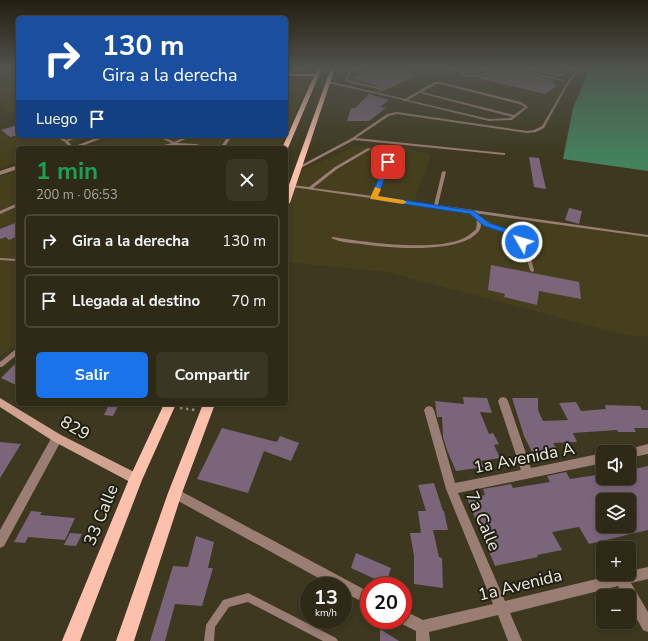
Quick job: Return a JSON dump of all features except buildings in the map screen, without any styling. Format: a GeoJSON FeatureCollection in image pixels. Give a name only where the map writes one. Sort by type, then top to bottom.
{"type":"FeatureCollection","features":[{"type":"Feature","properties":{"kind":"main road"},"geometry":{"type":"LineString","coordinates":[[286,146],[305,98]]}},
{"type":"Feature","properties":{"kind":"main road"},"geometry":{"type":"LineString","coordinates":[[288,197],[322,98]]}},
{"type":"Feature","properties":{"kind":"main road","name":"33 Calle"},"geometry":{"type":"LineString","coordinates":[[71,641],[136,478],[170,406]]}},
{"type":"Feature","properties":{"kind":"main road"},"geometry":{"type":"LineString","coordinates":[[124,641],[174,494],[208,408]]}},
{"type":"Feature","properties":{"kind":"street"},"geometry":{"type":"LineString","coordinates":[[78,146],[100,138]]}},
{"type":"Feature","properties":{"kind":"street"},"geometry":{"type":"LineString","coordinates":[[0,173],[16,168]]}},
{"type":"Feature","properties":{"kind":"street"},"geometry":{"type":"LineString","coordinates":[[503,401],[527,474]]}},
{"type":"Feature","properties":{"kind":"street","name":"829"},"geometry":{"type":"LineString","coordinates":[[0,402],[58,438],[136,478]]}},
{"type":"Feature","properties":{"kind":"street","name":"7a Calle"},"geometry":{"type":"LineString","coordinates":[[429,410],[451,489],[515,641]]}},
{"type":"Feature","properties":{"kind":"street"},"geometry":{"type":"LineString","coordinates":[[0,542],[58,438]]}},
{"type":"Feature","properties":{"kind":"street"},"geometry":{"type":"LineString","coordinates":[[636,452],[648,449]]}},
{"type":"Feature","properties":{"kind":"street","name":"1a Avenida A"},"geometry":{"type":"LineString","coordinates":[[451,489],[596,459]]}},
{"type":"Feature","properties":{"kind":"street"},"geometry":{"type":"LineString","coordinates":[[174,494],[360,594]]}},
{"type":"Feature","properties":{"kind":"street","name":"1a Avenida"},"geometry":{"type":"LineString","coordinates":[[636,576],[648,573]]}},
{"type":"Feature","properties":{"kind":"street","name":"1a Avenida"},"geometry":{"type":"LineString","coordinates":[[412,625],[423,634],[501,609],[617,581]]}},
{"type":"Feature","properties":{"kind":"street"},"geometry":{"type":"LineString","coordinates":[[622,581],[648,625]]}},
{"type":"Feature","properties":{"kind":"lane"},"geometry":{"type":"LineString","coordinates":[[395,98],[488,120],[504,120],[514,116],[527,107],[497,98]]}},
{"type":"Feature","properties":{"kind":"lane"},"geometry":{"type":"LineString","coordinates":[[404,100],[408,98]]}},
{"type":"Feature","properties":{"kind":"lane"},"geometry":{"type":"LineString","coordinates":[[442,98],[514,116]]}},
{"type":"Feature","properties":{"kind":"lane"},"geometry":{"type":"LineString","coordinates":[[298,168],[353,139],[388,115],[397,113],[527,132],[535,131],[543,127],[559,98]]}},
{"type":"Feature","properties":{"kind":"lane"},"geometry":{"type":"LineString","coordinates":[[60,138],[66,141],[70,146]]}},
{"type":"Feature","properties":{"kind":"lane"},"geometry":{"type":"LineString","coordinates":[[66,141],[75,138]]}},
{"type":"Feature","properties":{"kind":"lane"},"geometry":{"type":"LineString","coordinates":[[165,146],[185,138]]}},
{"type":"Feature","properties":{"kind":"lane"},"geometry":{"type":"LineString","coordinates":[[166,139],[173,143],[202,146]]}},
{"type":"Feature","properties":{"kind":"lane"},"geometry":{"type":"LineString","coordinates":[[353,139],[504,154]]}},
{"type":"Feature","properties":{"kind":"lane"},"geometry":{"type":"LineString","coordinates":[[310,188],[336,168],[369,149]]}},
{"type":"Feature","properties":{"kind":"lane"},"geometry":{"type":"LineString","coordinates":[[374,198],[388,162]]}},
{"type":"Feature","properties":{"kind":"lane"},"geometry":{"type":"LineString","coordinates":[[436,207],[444,172]]}},
{"type":"Feature","properties":{"kind":"lane"},"geometry":{"type":"LineString","coordinates":[[292,186],[472,213],[648,236]]}},
{"type":"Feature","properties":{"kind":"lane"},"geometry":{"type":"LineString","coordinates":[[0,213],[16,205]]}},
{"type":"Feature","properties":{"kind":"lane"},"geometry":{"type":"LineString","coordinates":[[472,213],[487,224],[511,232],[516,236],[525,248],[532,270]]}},
{"type":"Feature","properties":{"kind":"lane"},"geometry":{"type":"LineString","coordinates":[[333,238],[352,242],[430,247],[452,244],[470,237],[478,230],[479,219]]}},
{"type":"Feature","properties":{"kind":"lane"},"geometry":{"type":"LineString","coordinates":[[0,259],[16,260]]}},
{"type":"Feature","properties":{"kind":"lane"},"geometry":{"type":"LineString","coordinates":[[0,365],[16,353]]}},
{"type":"Feature","properties":{"kind":"lane"},"geometry":{"type":"LineString","coordinates":[[209,641],[211,626],[226,602],[248,596],[333,641]]}},
{"type":"Feature","properties":{"kind":"path"},"geometry":{"type":"LineString","coordinates":[[183,406],[208,408]]}},
{"type":"Feature","properties":{"kind":"shaded area"},"geometry":{"type":"Polygon","coordinates":[[[0,98],[16,98],[16,117],[0,107],[0,98]]]}},
{"type":"Feature","properties":{"kind":"shaded area"},"geometry":{"type":"Polygon","coordinates":[[[288,98],[302,98],[288,129],[288,98]]]}},
{"type":"Feature","properties":{"kind":"shaded area"},"geometry":{"type":"Polygon","coordinates":[[[16,125],[16,138],[89,138],[66,146],[16,146],[16,163],[0,168],[0,130],[16,125]]]}},
{"type":"Feature","properties":{"kind":"shaded area"},"geometry":{"type":"Polygon","coordinates":[[[112,138],[284,138],[281,146],[89,146],[112,138]]]}},
{"type":"Feature","properties":{"kind":"shaded area"},"geometry":{"type":"Polygon","coordinates":[[[396,145],[431,155],[414,202],[648,237],[648,337],[621,334],[387,272],[288,262],[288,200],[296,172],[354,147],[396,145]]]}},
{"type":"Feature","properties":{"kind":"shaded area"},"geometry":{"type":"Polygon","coordinates":[[[16,171],[16,344],[0,356],[0,177],[16,171]]]}},
{"type":"Feature","properties":{"kind":"green space"},"geometry":{"type":"Polygon","coordinates":[[[577,98],[648,98],[648,171],[563,159],[573,108],[577,98]]]}},
{"type":"Feature","properties":{"kind":"slow traffic"},"geometry":{"type":"LineString","coordinates":[[377,189],[374,198],[403,202]]}},
{"type":"Feature","properties":{"kind":"route"},"geometry":{"type":"LineString","coordinates":[[388,162],[374,198],[472,213],[487,224],[511,232],[522,242]]}}]}
